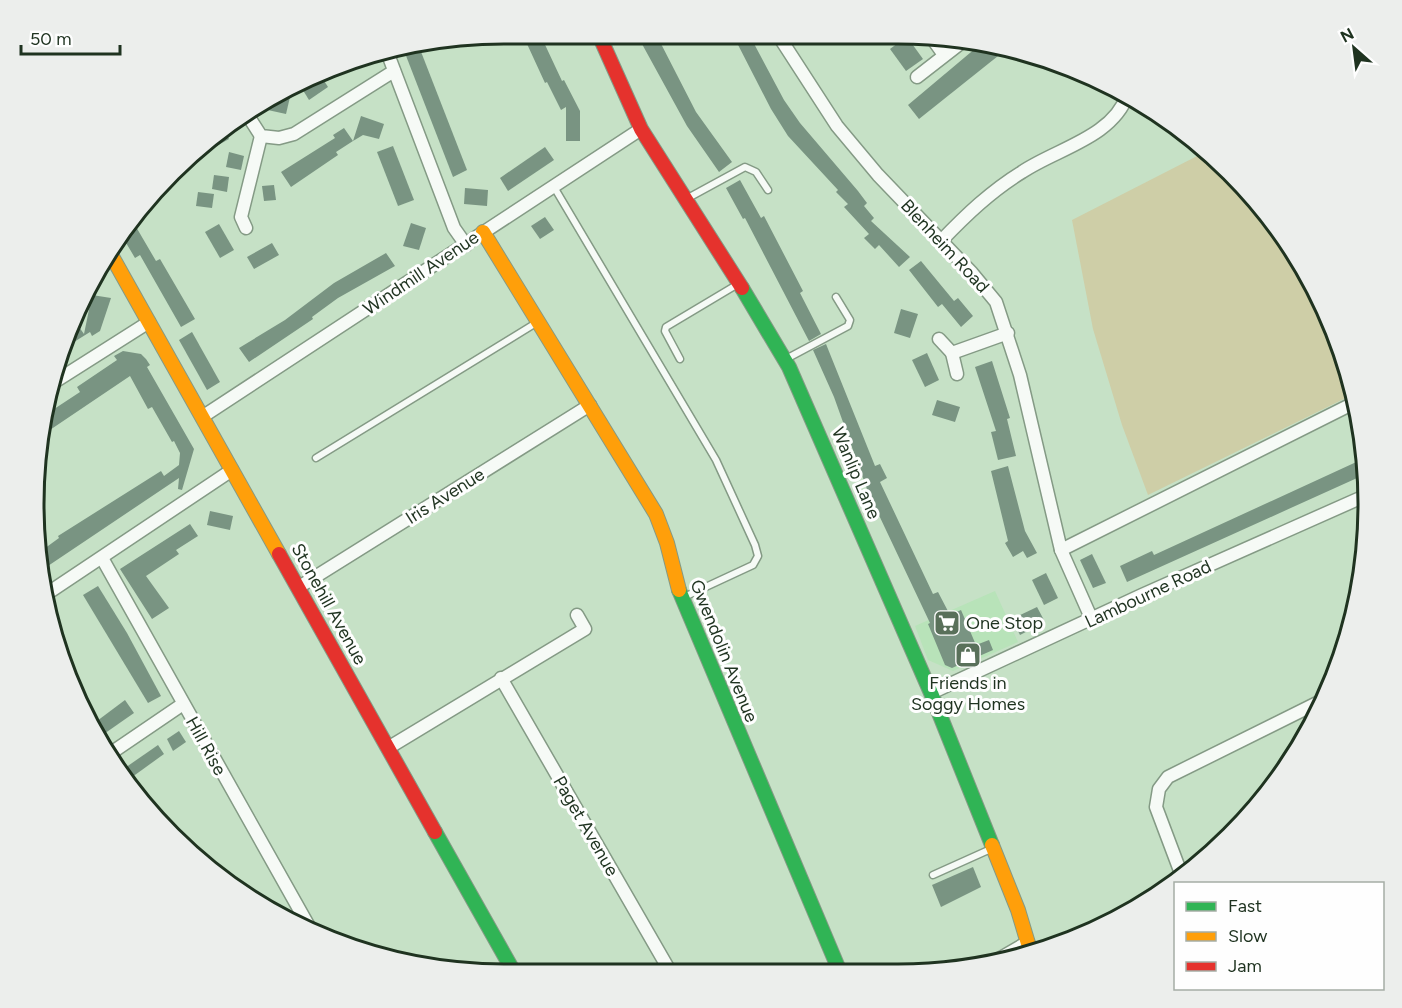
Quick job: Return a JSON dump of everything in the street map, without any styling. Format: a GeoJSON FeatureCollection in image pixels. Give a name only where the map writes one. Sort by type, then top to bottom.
{"type":"FeatureCollection","features":[{"type":"Feature","properties":{"kind":"street","name":"Wanlip Lane"},"geometry":{"type":"LineString","coordinates":[[603,44],[641,129],[785,359],[931,693],[993,848],[1029,945]]}},
{"type":"Feature","properties":{"kind":"street","name":"Blenheim Road"},"geometry":{"type":"LineString","coordinates":[[784,44],[837,126],[878,175],[996,302],[1008,333],[1034,429],[1046,496],[1061,550],[1092,620]]}},
{"type":"Feature","properties":{"kind":"street"},"geometry":{"type":"LineString","coordinates":[[937,45],[944,55]]}},
{"type":"Feature","properties":{"kind":"street"},"geometry":{"type":"LineString","coordinates":[[917,77],[955,47]]}},
{"type":"Feature","properties":{"kind":"street"},"geometry":{"type":"LineString","coordinates":[[389,58],[454,228],[466,245]]}},
{"type":"Feature","properties":{"kind":"street"},"geometry":{"type":"LineString","coordinates":[[261,136],[279,138],[294,134],[394,71]]}},
{"type":"Feature","properties":{"kind":"street"},"geometry":{"type":"LineString","coordinates":[[941,241],[972,208],[1000,187],[1058,151],[1096,133],[1113,120],[1123,102]]}},
{"type":"Feature","properties":{"kind":"street"},"geometry":{"type":"LineString","coordinates":[[240,218],[261,136],[250,119]]}},
{"type":"Feature","properties":{"kind":"street","name":"Windmill Avenue"},"geometry":{"type":"LineString","coordinates":[[202,417],[641,129]]}},
{"type":"Feature","properties":{"kind":"street","name":"Gwendolin Avenue"},"geometry":{"type":"LineString","coordinates":[[483,232],[656,514],[667,543],[681,598],[837,964]]}},
{"type":"Feature","properties":{"kind":"street","name":"Stonehill Avenue"},"geometry":{"type":"LineString","coordinates":[[114,260],[509,964]]}},
{"type":"Feature","properties":{"kind":"street"},"geometry":{"type":"LineString","coordinates":[[61,378],[149,322]]}},
{"type":"Feature","properties":{"kind":"street"},"geometry":{"type":"LineString","coordinates":[[952,353],[1008,333]]}},
{"type":"Feature","properties":{"kind":"street"},"geometry":{"type":"LineString","coordinates":[[939,339],[952,353],[957,374]]}},
{"type":"Feature","properties":{"kind":"street","name":"Iris Avenue"},"geometry":{"type":"LineString","coordinates":[[299,587],[590,405]]}},
{"type":"Feature","properties":{"kind":"street"},"geometry":{"type":"LineString","coordinates":[[1061,550],[1348,406]]}},
{"type":"Feature","properties":{"kind":"street"},"geometry":{"type":"LineString","coordinates":[[51,591],[232,470]]}},
{"type":"Feature","properties":{"kind":"street","name":"Lambourne Road"},"geometry":{"type":"LineString","coordinates":[[931,693],[1142,595],[1358,499]]}},
{"type":"Feature","properties":{"kind":"street","name":"Hill Rise"},"geometry":{"type":"LineString","coordinates":[[102,558],[305,919]]}},
{"type":"Feature","properties":{"kind":"street"},"geometry":{"type":"LineString","coordinates":[[388,748],[585,629],[577,615]]}},
{"type":"Feature","properties":{"kind":"street","name":"Paget Avenue"},"geometry":{"type":"LineString","coordinates":[[501,678],[666,964]]}},
{"type":"Feature","properties":{"kind":"street"},"geometry":{"type":"LineString","coordinates":[[115,750],[183,704]]}},
{"type":"Feature","properties":{"kind":"street"},"geometry":{"type":"LineString","coordinates":[[1179,868],[1156,807],[1158,789],[1168,777],[1312,705]]}},
{"type":"Feature","properties":{"kind":"lane"},"geometry":{"type":"LineString","coordinates":[[685,200],[745,166],[756,172],[768,190]]}},
{"type":"Feature","properties":{"kind":"lane"},"geometry":{"type":"LineString","coordinates":[[553,186],[716,460],[755,545],[758,556],[753,565],[681,598]]}},
{"type":"Feature","properties":{"kind":"lane"},"geometry":{"type":"LineString","coordinates":[[680,359],[665,331],[666,327],[739,283]]}},
{"type":"Feature","properties":{"kind":"lane"},"geometry":{"type":"LineString","coordinates":[[785,359],[848,326],[850,320],[836,297]]}},
{"type":"Feature","properties":{"kind":"lane"},"geometry":{"type":"LineString","coordinates":[[316,458],[539,321]]}},
{"type":"Feature","properties":{"kind":"lane"},"geometry":{"type":"LineString","coordinates":[[933,875],[993,848]]}},
{"type":"Feature","properties":{"kind":"shaded area"},"geometry":{"type":"Polygon","coordinates":[[[1199,155],[1244,200],[1281,248],[1297,274],[1323,328],[1346,398],[1148,495],[1122,425],[1093,329],[1072,220],[1199,155]]]}},
{"type":"Feature","properties":{"kind":"shaded area"},"geometry":{"type":"Polygon","coordinates":[[[995,591],[1018,642],[953,671],[928,660],[915,626],[995,591]]]}},
{"type":"Feature","properties":{"kind":"building"},"geometry":{"type":"Polygon","coordinates":[[[527,44],[545,44],[562,81],[564,80],[580,111],[580,141],[566,141],[566,107],[561,110],[547,82],[545,83],[527,44]]]}},
{"type":"Feature","properties":{"kind":"building"},"geometry":{"type":"Polygon","coordinates":[[[642,44],[661,44],[696,112],[732,162],[719,172],[687,126],[642,44]]]}},
{"type":"Feature","properties":{"kind":"building"},"geometry":{"type":"Polygon","coordinates":[[[738,44],[754,44],[784,100],[800,123],[867,203],[864,206],[874,218],[871,221],[910,257],[899,267],[879,245],[875,249],[864,238],[869,234],[844,207],[848,204],[836,192],[838,190],[788,136],[771,109],[738,44]]]}},
{"type":"Feature","properties":{"kind":"building"},"geometry":{"type":"Polygon","coordinates":[[[897,44],[912,44],[923,59],[906,71],[890,49],[897,44]]]}},
{"type":"Feature","properties":{"kind":"building"},"geometry":{"type":"Polygon","coordinates":[[[974,50],[1000,55],[919,119],[908,105],[974,50]]]}},
{"type":"Feature","properties":{"kind":"building"},"geometry":{"type":"Polygon","coordinates":[[[421,51],[467,170],[453,177],[405,54],[421,51]]]}},
{"type":"Feature","properties":{"kind":"building"},"geometry":{"type":"Polygon","coordinates":[[[324,81],[328,87],[309,100],[303,90],[324,81]]]}},
{"type":"Feature","properties":{"kind":"building"},"geometry":{"type":"Polygon","coordinates":[[[290,97],[286,114],[266,110],[290,97]]]}},
{"type":"Feature","properties":{"kind":"building"},"geometry":{"type":"Polygon","coordinates":[[[361,116],[384,124],[379,139],[363,135],[353,141],[361,116]]]}},
{"type":"Feature","properties":{"kind":"building"},"geometry":{"type":"Polygon","coordinates":[[[344,128],[353,141],[336,152],[338,155],[291,187],[281,172],[335,138],[333,135],[344,128]]]}},
{"type":"Feature","properties":{"kind":"building"},"geometry":{"type":"Polygon","coordinates":[[[228,136],[229,139],[212,148],[228,136]]]}},
{"type":"Feature","properties":{"kind":"building"},"geometry":{"type":"Polygon","coordinates":[[[393,146],[414,200],[398,206],[377,152],[393,146]]]}},
{"type":"Feature","properties":{"kind":"building"},"geometry":{"type":"Polygon","coordinates":[[[545,147],[554,160],[508,191],[500,178],[545,147]]]}},
{"type":"Feature","properties":{"kind":"building"},"geometry":{"type":"Polygon","coordinates":[[[229,152],[244,156],[241,170],[226,167],[229,152]]]}},
{"type":"Feature","properties":{"kind":"building"},"geometry":{"type":"Polygon","coordinates":[[[214,175],[229,177],[227,192],[212,189],[214,175]]]}},
{"type":"Feature","properties":{"kind":"building"},"geometry":{"type":"Polygon","coordinates":[[[740,180],[761,218],[764,216],[803,291],[800,293],[821,334],[809,341],[745,218],[743,219],[726,188],[740,180]]]}},
{"type":"Feature","properties":{"kind":"building"},"geometry":{"type":"Polygon","coordinates":[[[274,185],[276,200],[264,201],[262,186],[274,185]]]}},
{"type":"Feature","properties":{"kind":"building"},"geometry":{"type":"Polygon","coordinates":[[[465,188],[488,190],[487,206],[464,204],[465,188]]]}},
{"type":"Feature","properties":{"kind":"building"},"geometry":{"type":"Polygon","coordinates":[[[198,192],[214,194],[212,208],[196,206],[198,192]]]}},
{"type":"Feature","properties":{"kind":"building"},"geometry":{"type":"Polygon","coordinates":[[[545,217],[554,230],[540,239],[531,226],[545,217]]]}},
{"type":"Feature","properties":{"kind":"building"},"geometry":{"type":"Polygon","coordinates":[[[411,223],[426,228],[419,250],[403,246],[411,223]]]}},
{"type":"Feature","properties":{"kind":"building"},"geometry":{"type":"Polygon","coordinates":[[[219,224],[234,250],[220,258],[205,232],[219,224]]]}},
{"type":"Feature","properties":{"kind":"building"},"geometry":{"type":"Polygon","coordinates":[[[136,227],[156,261],[160,259],[195,319],[181,327],[140,255],[135,258],[126,242],[136,227]]]}},
{"type":"Feature","properties":{"kind":"building"},"geometry":{"type":"Polygon","coordinates":[[[272,243],[279,255],[254,269],[247,257],[272,243]]]}},
{"type":"Feature","properties":{"kind":"building"},"geometry":{"type":"Polygon","coordinates":[[[386,253],[395,266],[338,298],[312,317],[313,319],[249,362],[239,348],[285,320],[334,283],[386,253]]]}},
{"type":"Feature","properties":{"kind":"building"},"geometry":{"type":"Polygon","coordinates":[[[921,261],[954,301],[958,298],[973,316],[961,327],[942,304],[938,307],[909,270],[921,261]]]}},
{"type":"Feature","properties":{"kind":"building"},"geometry":{"type":"Polygon","coordinates":[[[94,295],[111,298],[100,331],[92,336],[90,332],[73,342],[79,327],[84,334],[94,295]]]}},
{"type":"Feature","properties":{"kind":"building"},"geometry":{"type":"Polygon","coordinates":[[[901,309],[918,314],[910,338],[894,333],[901,309]]]}},
{"type":"Feature","properties":{"kind":"building"},"geometry":{"type":"Polygon","coordinates":[[[192,332],[220,382],[207,390],[179,340],[192,332]]]}},
{"type":"Feature","properties":{"kind":"building"},"geometry":{"type":"Polygon","coordinates":[[[826,344],[875,466],[880,464],[887,478],[880,482],[933,594],[938,592],[950,615],[961,610],[976,645],[989,640],[993,650],[952,668],[945,665],[928,624],[930,623],[868,492],[834,397],[813,350],[826,344]]]}},
{"type":"Feature","properties":{"kind":"building"},"geometry":{"type":"Polygon","coordinates":[[[123,351],[141,354],[146,359],[150,365],[147,367],[194,449],[182,490],[178,489],[179,478],[47,566],[45,548],[59,538],[58,536],[161,471],[164,476],[179,465],[180,453],[174,441],[172,442],[152,407],[148,409],[130,376],[49,430],[53,410],[80,392],[77,387],[117,360],[114,356],[123,351]]]}},
{"type":"Feature","properties":{"kind":"building"},"geometry":{"type":"Polygon","coordinates":[[[927,353],[939,380],[925,387],[912,360],[927,353]]]}},
{"type":"Feature","properties":{"kind":"building"},"geometry":{"type":"Polygon","coordinates":[[[992,361],[1010,418],[1007,419],[1016,456],[998,460],[991,432],[996,431],[975,367],[992,361]]]}},
{"type":"Feature","properties":{"kind":"building"},"geometry":{"type":"Polygon","coordinates":[[[937,400],[960,407],[955,422],[932,415],[937,400]]]}},
{"type":"Feature","properties":{"kind":"building"},"geometry":{"type":"Polygon","coordinates":[[[1357,462],[1358,478],[1127,582],[1120,566],[1152,551],[1154,555],[1357,462]]]}},
{"type":"Feature","properties":{"kind":"building"},"geometry":{"type":"Polygon","coordinates":[[[1008,466],[1025,531],[1037,553],[1027,558],[1023,551],[1013,557],[1005,543],[1008,541],[991,471],[1008,466]]]}},
{"type":"Feature","properties":{"kind":"building"},"geometry":{"type":"Polygon","coordinates":[[[210,511],[233,516],[230,530],[207,525],[210,511]]]}},
{"type":"Feature","properties":{"kind":"building"},"geometry":{"type":"Polygon","coordinates":[[[190,524],[198,536],[176,550],[179,554],[146,576],[169,608],[152,619],[120,569],[190,524]]]}},
{"type":"Feature","properties":{"kind":"building"},"geometry":{"type":"Polygon","coordinates":[[[1092,554],[1106,583],[1093,588],[1080,560],[1092,554]]]}},
{"type":"Feature","properties":{"kind":"building"},"geometry":{"type":"Polygon","coordinates":[[[1046,573],[1058,598],[1044,605],[1032,580],[1046,573]]]}},
{"type":"Feature","properties":{"kind":"building"},"geometry":{"type":"Polygon","coordinates":[[[98,586],[127,633],[161,696],[148,703],[83,595],[98,586]]]}},
{"type":"Feature","properties":{"kind":"building"},"geometry":{"type":"Polygon","coordinates":[[[1037,607],[1045,622],[1020,635],[1012,619],[1037,607]]]}},
{"type":"Feature","properties":{"kind":"building"},"geometry":{"type":"Polygon","coordinates":[[[125,700],[134,713],[105,733],[98,720],[125,700]]]}},
{"type":"Feature","properties":{"kind":"building"},"geometry":{"type":"Polygon","coordinates":[[[179,731],[186,742],[173,751],[167,739],[179,731]]]}},
{"type":"Feature","properties":{"kind":"building"},"geometry":{"type":"Polygon","coordinates":[[[158,745],[164,754],[133,776],[126,767],[158,745]]]}},
{"type":"Feature","properties":{"kind":"building"},"geometry":{"type":"Polygon","coordinates":[[[973,867],[981,887],[941,907],[932,885],[973,867]]]}},
{"type":"Feature","properties":{"kind":"traffic: fast"},"geometry":{"type":"LineString","coordinates":[[742,288],[789,367],[931,693],[992,845]]}},
{"type":"Feature","properties":{"kind":"traffic: fast"},"geometry":{"type":"LineString","coordinates":[[679,590],[837,964]]}},
{"type":"Feature","properties":{"kind":"traffic: fast"},"geometry":{"type":"LineString","coordinates":[[435,832],[509,964]]}},
{"type":"Feature","properties":{"kind":"traffic: slow"},"geometry":{"type":"LineString","coordinates":[[483,232],[656,514],[667,543],[679,590]]}},
{"type":"Feature","properties":{"kind":"traffic: slow"},"geometry":{"type":"LineString","coordinates":[[114,260],[279,554]]}},
{"type":"Feature","properties":{"kind":"traffic: slow"},"geometry":{"type":"LineString","coordinates":[[992,845],[1018,910],[1029,945]]}},
{"type":"Feature","properties":{"kind":"traffic: jam"},"geometry":{"type":"LineString","coordinates":[[603,44],[641,129],[742,288]]}},
{"type":"Feature","properties":{"kind":"traffic: jam"},"geometry":{"type":"LineString","coordinates":[[279,554],[435,832]]}},
{"type":"Feature","properties":{"kind":"place","name":"One Stop"},"geometry":{"type":"Point","coordinates":[947,623]}},
{"type":"Feature","properties":{"kind":"place","name":"Friends in Soggy Homes"},"geometry":{"type":"Point","coordinates":[968,655]}}]}
